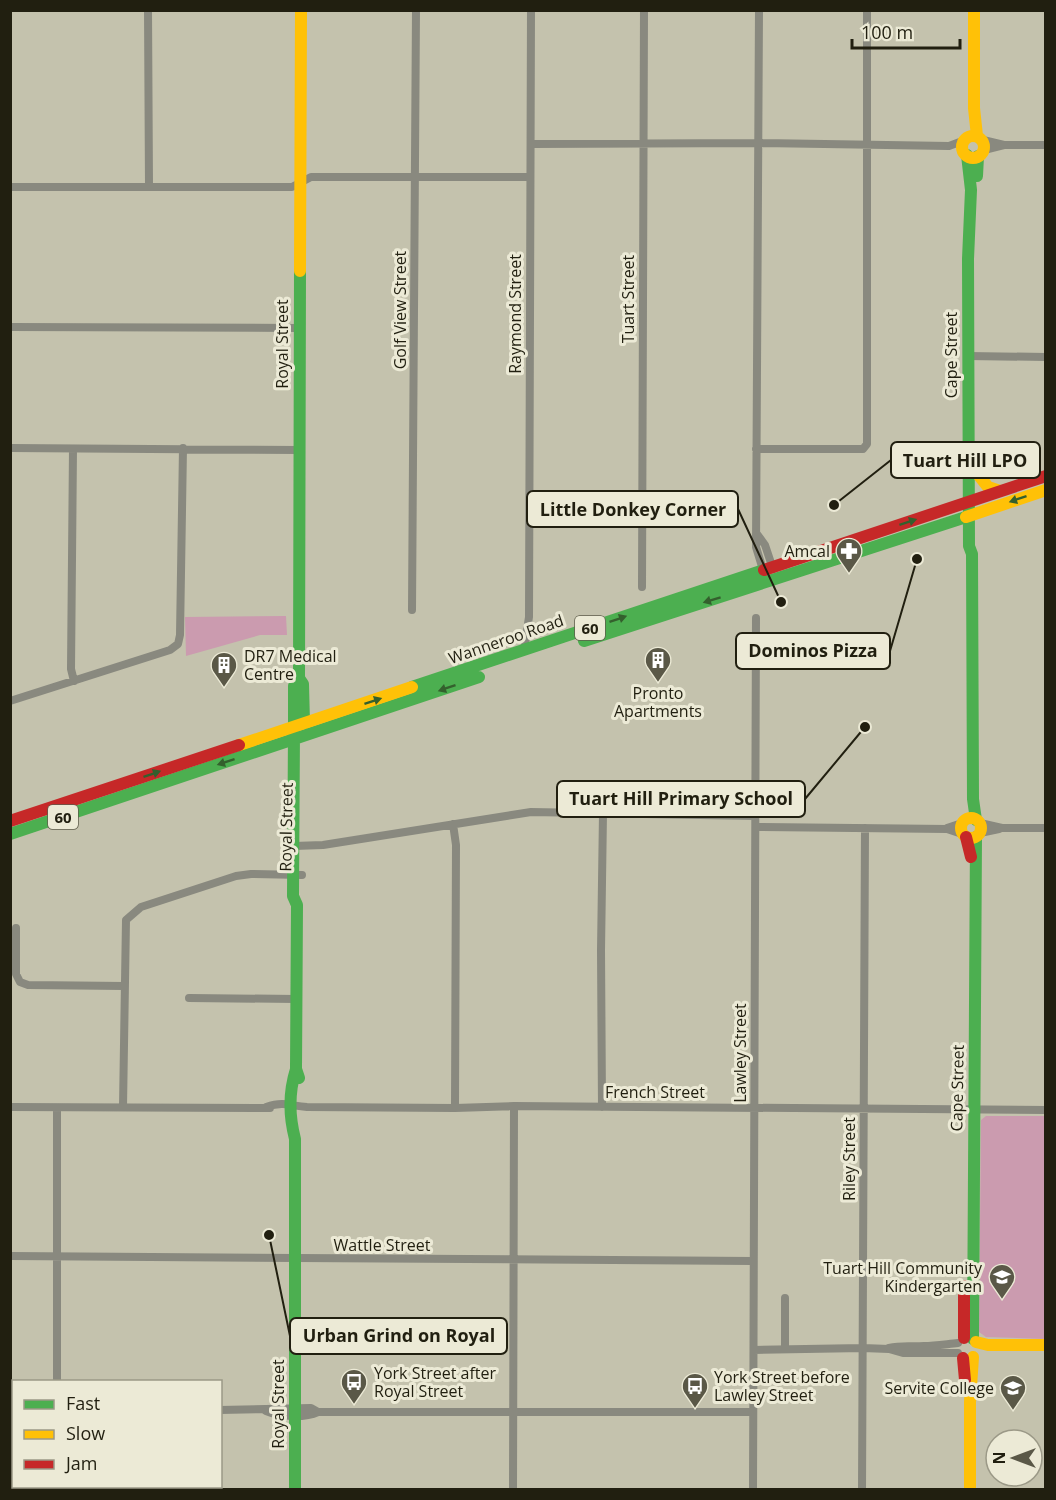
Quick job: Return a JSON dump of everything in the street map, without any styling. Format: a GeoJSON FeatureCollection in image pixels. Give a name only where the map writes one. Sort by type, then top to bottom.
{"type":"FeatureCollection","features":[{"type":"Feature","properties":{"kind":"main road","name":"Royal Street"},"geometry":{"type":"LineString","coordinates":[[295,1490],[296,1139],[292,1129],[295,1106],[292,1080],[296,1069],[297,905],[301,897],[297,875],[299,724],[294,686],[299,678],[301,10]]}},
{"type":"Feature","properties":{"kind":"main road","name":"Cape Street"},"geometry":{"type":"LineString","coordinates":[[974,10],[974,229],[971,356],[974,500]]}},
{"type":"Feature","properties":{"kind":"main road","name":"Cape Street"},"geometry":{"type":"LineString","coordinates":[[970,1490],[969,1110],[973,799],[971,549],[977,545],[973,514],[977,473],[971,356]]}},
{"type":"Feature","properties":{"kind":"main road"},"geometry":{"type":"LineString","coordinates":[[977,473],[988,488],[1000,491]]}},
{"type":"Feature","properties":{"kind":"main road","name":"Wanneroo Road"},"geometry":{"type":"LineString","coordinates":[[10,821],[1046,476]]}},
{"type":"Feature","properties":{"kind":"main road","name":"Wanneroo Road"},"geometry":{"type":"LineString","coordinates":[[10,834],[1046,489]]}},
{"type":"Feature","properties":{"kind":"main road"},"geometry":{"type":"LineString","coordinates":[[951,522],[965,532],[971,549]]}},
{"type":"Feature","properties":{"kind":"main road"},"geometry":{"type":"LineString","coordinates":[[862,537],[867,542],[902,538]]}},
{"type":"Feature","properties":{"kind":"main road"},"geometry":{"type":"LineString","coordinates":[[789,560],[852,547],[860,552]]}},
{"type":"Feature","properties":{"kind":"main road"},"geometry":{"type":"LineString","coordinates":[[968,1348],[988,1345],[1046,1345]]}},
{"type":"Feature","properties":{"kind":"main road","name":"Cape Street"},"geometry":{"type":"LineString","coordinates":[[963,1490],[963,1394],[968,1348]]}},
{"type":"Feature","properties":{"kind":"main road"},"geometry":{"type":"LineString","coordinates":[[968,1348],[1046,1352]]}},
{"type":"Feature","properties":{"kind":"street"},"geometry":{"type":"LineString","coordinates":[[148,10],[148,186]]}},
{"type":"Feature","properties":{"kind":"street","name":"Golf View Street"},"geometry":{"type":"LineString","coordinates":[[412,610],[416,10]]}},
{"type":"Feature","properties":{"kind":"street","name":"Raymond Street"},"geometry":{"type":"LineString","coordinates":[[524,651],[529,617],[531,10]]}},
{"type":"Feature","properties":{"kind":"street","name":"Tuart Street"},"geometry":{"type":"LineString","coordinates":[[642,587],[644,10]]}},
{"type":"Feature","properties":{"kind":"street"},"geometry":{"type":"LineString","coordinates":[[759,10],[756,547],[772,582]]}},
{"type":"Feature","properties":{"kind":"street"},"geometry":{"type":"LineString","coordinates":[[756,449],[862,449],[867,444],[867,10]]}},
{"type":"Feature","properties":{"kind":"street"},"geometry":{"type":"LineString","coordinates":[[532,144],[1046,145]]}},
{"type":"Feature","properties":{"kind":"street"},"geometry":{"type":"LineString","coordinates":[[10,187],[292,187],[311,177],[530,177]]}},
{"type":"Feature","properties":{"kind":"street"},"geometry":{"type":"LineString","coordinates":[[10,327],[299,328]]}},
{"type":"Feature","properties":{"kind":"street"},"geometry":{"type":"LineString","coordinates":[[971,356],[1046,357]]}},
{"type":"Feature","properties":{"kind":"street"},"geometry":{"type":"LineString","coordinates":[[10,448],[299,450]]}},
{"type":"Feature","properties":{"kind":"street"},"geometry":{"type":"LineString","coordinates":[[73,448],[71,669],[74,681]]}},
{"type":"Feature","properties":{"kind":"street"},"geometry":{"type":"LineString","coordinates":[[10,701],[170,650],[178,644],[183,448]]}},
{"type":"Feature","properties":{"kind":"street"},"geometry":{"type":"LineString","coordinates":[[529,617],[532,632],[536,637],[549,642]]}},
{"type":"Feature","properties":{"kind":"street","name":"Lawley Street"},"geometry":{"type":"LineString","coordinates":[[753,1490],[756,618]]}},
{"type":"Feature","properties":{"kind":"street"},"geometry":{"type":"LineString","coordinates":[[299,843],[323,841],[329,843],[531,812],[756,816]]}},
{"type":"Feature","properties":{"kind":"street"},"geometry":{"type":"LineString","coordinates":[[602,1107],[603,813]]}},
{"type":"Feature","properties":{"kind":"street"},"geometry":{"type":"LineString","coordinates":[[453,825],[456,845],[455,1108]]}},
{"type":"Feature","properties":{"kind":"street"},"geometry":{"type":"LineString","coordinates":[[756,827],[1046,828]]}},
{"type":"Feature","properties":{"kind":"street","name":"Riley Street"},"geometry":{"type":"LineString","coordinates":[[862,1490],[865,828]]}},
{"type":"Feature","properties":{"kind":"street"},"geometry":{"type":"LineString","coordinates":[[123,1107],[126,920],[141,908],[236,876],[297,875]]}},
{"type":"Feature","properties":{"kind":"street"},"geometry":{"type":"LineString","coordinates":[[16,928],[16,974],[20,982],[28,985],[124,986]]}},
{"type":"Feature","properties":{"kind":"street"},"geometry":{"type":"LineString","coordinates":[[189,998],[296,999]]}},
{"type":"Feature","properties":{"kind":"street"},"geometry":{"type":"LineString","coordinates":[[513,1490],[514,1106]]}},
{"type":"Feature","properties":{"kind":"street","name":"French Street"},"geometry":{"type":"LineString","coordinates":[[10,1107],[455,1108],[514,1106],[1046,1110]]}},
{"type":"Feature","properties":{"kind":"street"},"geometry":{"type":"LineString","coordinates":[[57,1108],[57,1380]]}},
{"type":"Feature","properties":{"kind":"street","name":"Wattle Street"},"geometry":{"type":"LineString","coordinates":[[10,1256],[753,1261]]}},
{"type":"Feature","properties":{"kind":"street"},"geometry":{"type":"LineString","coordinates":[[784,1349],[785,1298]]}},
{"type":"Feature","properties":{"kind":"street"},"geometry":{"type":"LineString","coordinates":[[754,1350],[864,1347],[889,1348],[903,1353],[968,1348]]}},
{"type":"Feature","properties":{"kind":"street"},"geometry":{"type":"LineString","coordinates":[[222,1410],[266,1411],[274,1414],[295,1412],[311,1415],[318,1412],[753,1412]]}},
{"type":"Feature","properties":{"kind":"shaded area"},"geometry":{"type":"Polygon","coordinates":[[[286,616],[287,635],[260,635],[186,656],[185,617],[286,616]]]}},
{"type":"Feature","properties":{"kind":"shaded area"},"geometry":{"type":"Polygon","coordinates":[[[986,1116],[1045,1116],[1045,1339],[986,1337],[979,1332],[981,1120],[986,1116]]]}},
{"type":"Feature","properties":{"kind":"traffic: fast"},"geometry":{"type":"LineString","coordinates":[[967,155],[971,190],[968,259],[969,546],[972,554],[973,799],[976,820]]}},
{"type":"Feature","properties":{"kind":"traffic: fast"},"geometry":{"type":"LineString","coordinates":[[977,176],[978,156]]}},
{"type":"Feature","properties":{"kind":"traffic: fast"},"geometry":{"type":"LineString","coordinates":[[300,271],[299,678],[303,684],[304,723]]}},
{"type":"Feature","properties":{"kind":"traffic: fast"},"geometry":{"type":"LineString","coordinates":[[584,641],[966,517]]}},
{"type":"Feature","properties":{"kind":"traffic: fast"},"geometry":{"type":"LineString","coordinates":[[412,687],[764,570]]}},
{"type":"Feature","properties":{"kind":"traffic: fast"},"geometry":{"type":"LineString","coordinates":[[10,834],[479,677]]}},
{"type":"Feature","properties":{"kind":"traffic: fast"},"geometry":{"type":"LineString","coordinates":[[294,725],[294,686],[299,678]]}},
{"type":"Feature","properties":{"kind":"traffic: fast"},"geometry":{"type":"LineString","coordinates":[[294,730],[293,896],[297,905],[296,1069],[299,1078]]}},
{"type":"Feature","properties":{"kind":"traffic: fast"},"geometry":{"type":"LineString","coordinates":[[973,1339],[976,837]]}},
{"type":"Feature","properties":{"kind":"traffic: fast"},"geometry":{"type":"LineString","coordinates":[[295,1490],[295,1139],[291,1104],[296,1069]]}},
{"type":"Feature","properties":{"kind":"traffic: slow"},"geometry":{"type":"LineString","coordinates":[[300,271],[301,10]]}},
{"type":"Feature","properties":{"kind":"traffic: slow"},"geometry":{"type":"LineString","coordinates":[[974,10],[974,108],[977,136]]}},
{"type":"Feature","properties":{"kind":"traffic: slow"},"geometry":{"type":"LineString","coordinates":[[973,136],[981,139],[984,147],[981,155],[973,158],[965,155],[962,147],[965,139],[973,136]]}},
{"type":"Feature","properties":{"kind":"traffic: slow"},"geometry":{"type":"LineString","coordinates":[[977,473],[988,487],[1000,491]]}},
{"type":"Feature","properties":{"kind":"traffic: slow"},"geometry":{"type":"LineString","coordinates":[[966,517],[1046,490]]}},
{"type":"Feature","properties":{"kind":"traffic: slow"},"geometry":{"type":"LineString","coordinates":[[239,745],[412,687]]}},
{"type":"Feature","properties":{"kind":"traffic: slow"},"geometry":{"type":"LineString","coordinates":[[971,818],[978,821],[981,828],[978,835],[971,838],[964,835],[961,828],[964,821],[971,818]]}},
{"type":"Feature","properties":{"kind":"traffic: slow"},"geometry":{"type":"LineString","coordinates":[[976,1342],[988,1345],[1046,1345]]}},
{"type":"Feature","properties":{"kind":"traffic: slow"},"geometry":{"type":"LineString","coordinates":[[970,1490],[970,1402],[973,1357]]}},
{"type":"Feature","properties":{"kind":"traffic: jam"},"geometry":{"type":"LineString","coordinates":[[764,570],[1046,476]]}},
{"type":"Feature","properties":{"kind":"traffic: jam"},"geometry":{"type":"LineString","coordinates":[[10,821],[239,745]]}},
{"type":"Feature","properties":{"kind":"traffic: jam"},"geometry":{"type":"LineString","coordinates":[[966,837],[971,857]]}},
{"type":"Feature","properties":{"kind":"traffic: jam"},"geometry":{"type":"LineString","coordinates":[[964,1286],[964,1338]]}},
{"type":"Feature","properties":{"kind":"traffic: jam"},"geometry":{"type":"LineString","coordinates":[[963,1358],[965,1380]]}},
{"type":"Feature","properties":{"kind":"place","name":"Tuart Hill LPO"},"geometry":{"type":"Point","coordinates":[834,505]}},
{"type":"Feature","properties":{"kind":"place","name":"Dominos Pizza"},"geometry":{"type":"Point","coordinates":[917,559]}},
{"type":"Feature","properties":{"kind":"place","name":"Amcal"},"geometry":{"type":"Point","coordinates":[849,574]}},
{"type":"Feature","properties":{"kind":"place","name":"Little Donkey Corner"},"geometry":{"type":"Point","coordinates":[781,602]}},
{"type":"Feature","properties":{"kind":"place","name":"Pronto Apartments"},"geometry":{"type":"Point","coordinates":[658,683]}},
{"type":"Feature","properties":{"kind":"place","name":"DR7 Medical Centre"},"geometry":{"type":"Point","coordinates":[224,688]}},
{"type":"Feature","properties":{"kind":"place","name":"Tuart Hill Primary School"},"geometry":{"type":"Point","coordinates":[865,727]}},
{"type":"Feature","properties":{"kind":"place","name":"Urban Grind on Royal"},"geometry":{"type":"Point","coordinates":[269,1235]}},
{"type":"Feature","properties":{"kind":"place","name":"Tuart Hill Community Kindergarten"},"geometry":{"type":"Point","coordinates":[1002,1300]}},
{"type":"Feature","properties":{"kind":"place","name":"York Street after Royal Street"},"geometry":{"type":"Point","coordinates":[354,1405]}},
{"type":"Feature","properties":{"kind":"place","name":"York Street before Lawley Street"},"geometry":{"type":"Point","coordinates":[695,1409]}},
{"type":"Feature","properties":{"kind":"place","name":"Servite College"},"geometry":{"type":"Point","coordinates":[1013,1411]}}]}
